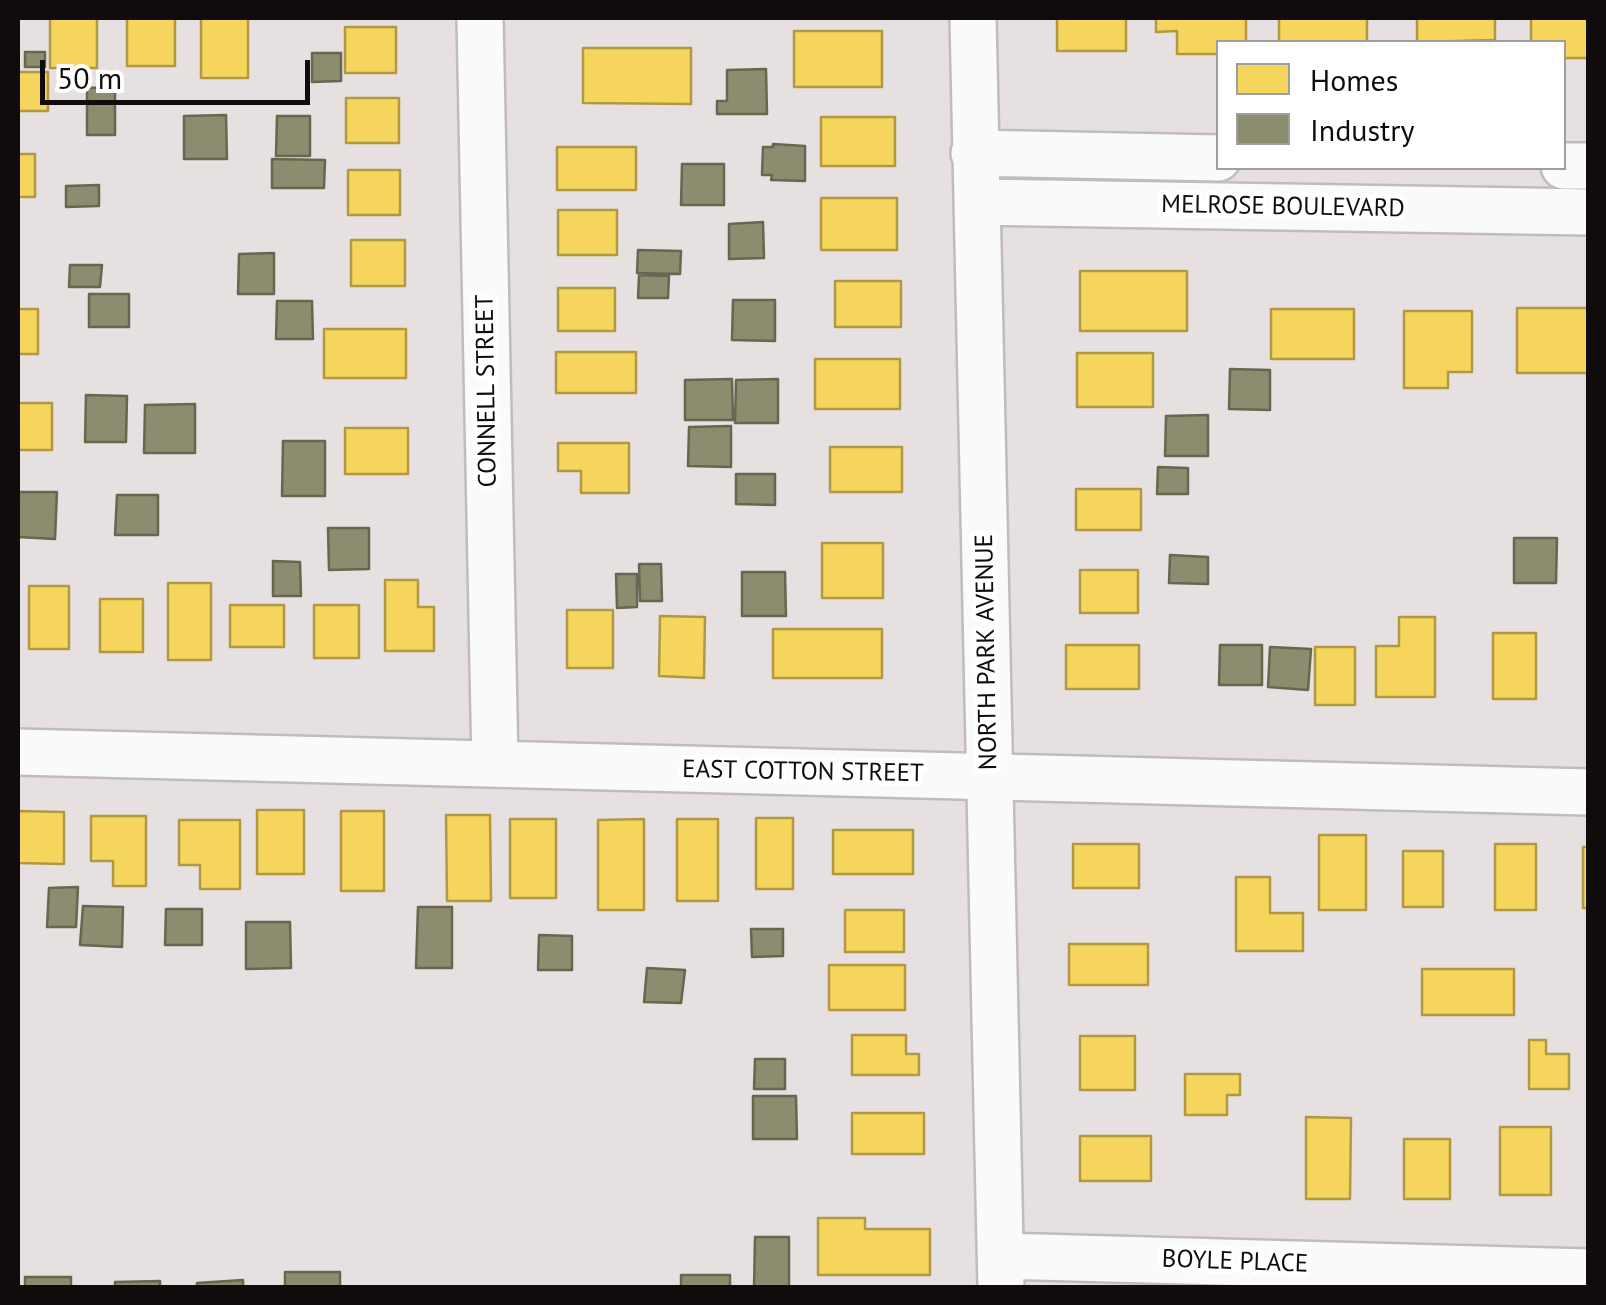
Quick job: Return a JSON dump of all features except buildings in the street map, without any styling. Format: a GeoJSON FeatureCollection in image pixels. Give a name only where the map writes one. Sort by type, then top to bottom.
{"type":"FeatureCollection","features":[{"type":"Feature","properties":{"kind":"street","name":"CONNELL STREET"},"geometry":{"type":"LineString","coordinates":[[480,18],[495,764]]}},
{"type":"Feature","properties":{"kind":"street","name":"NORTH PARK AVENUE"},"geometry":{"type":"LineString","coordinates":[[973,18],[1001,1272]]}},
{"type":"Feature","properties":{"kind":"street","name":"MELROSE BOULEVARD"},"geometry":{"type":"LineString","coordinates":[[974,153],[1216,158]]}},
{"type":"Feature","properties":{"kind":"street","name":"MELROSE BOULEVARD"},"geometry":{"type":"LineString","coordinates":[[978,202],[1588,212]]}},
{"type":"Feature","properties":{"kind":"street","name":"EAST COTTON STREET"},"geometry":{"type":"LineString","coordinates":[[18,752],[1588,792]]}},
{"type":"Feature","properties":{"kind":"street","name":"BOYLE PLACE"},"geometry":{"type":"LineString","coordinates":[[1001,1272],[1588,1272]]}}]}
